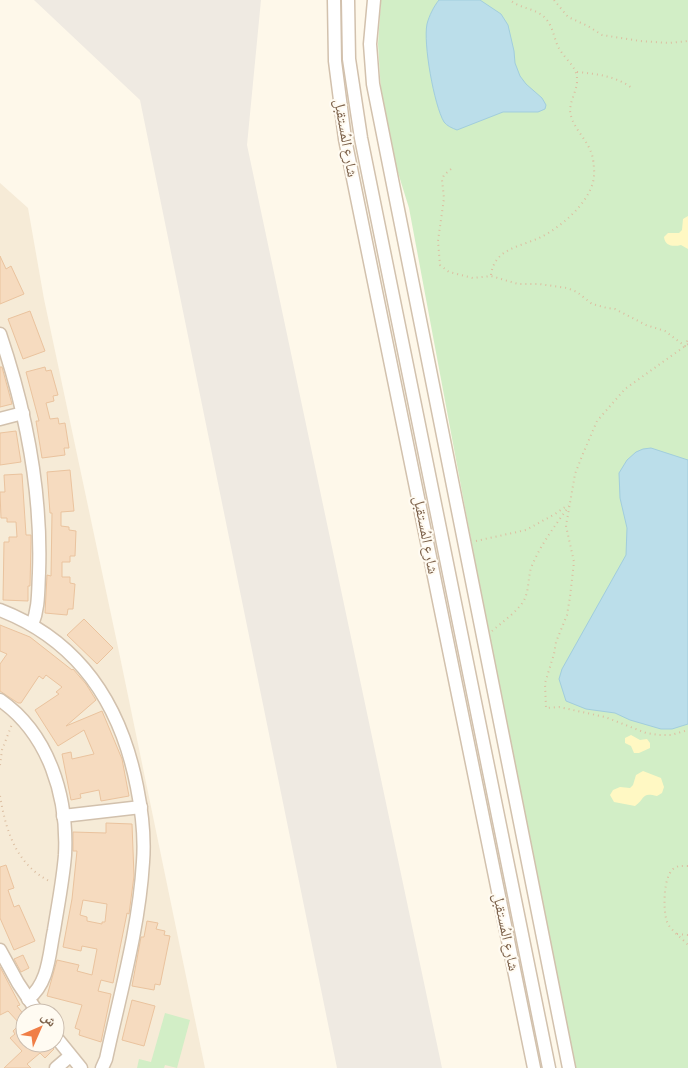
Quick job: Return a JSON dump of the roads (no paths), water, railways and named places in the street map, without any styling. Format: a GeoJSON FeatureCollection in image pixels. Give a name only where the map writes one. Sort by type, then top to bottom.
{"type":"FeatureCollection","features":[{"type":"Feature","properties":{"kind":"street","name":"شارع المُستقبل"},"geometry":{"type":"LineString","coordinates":[[334,0],[335,61],[345,139],[534,1068]]}},
{"type":"Feature","properties":{"kind":"street","name":"شارع المُستقبل"},"geometry":{"type":"LineString","coordinates":[[348,0],[349,60],[358,120],[549,1068]]}},
{"type":"Feature","properties":{"kind":"street"},"geometry":{"type":"LineString","coordinates":[[374,0],[370,44],[373,84],[569,1068]]}},
{"type":"Feature","properties":{"kind":"street"},"geometry":{"type":"LineString","coordinates":[[0,334],[24,413],[36,486],[40,536],[38,607],[32,625]]}},
{"type":"Feature","properties":{"kind":"street"},"geometry":{"type":"LineString","coordinates":[[0,419],[24,413]]}},
{"type":"Feature","properties":{"kind":"street"},"geometry":{"type":"LineString","coordinates":[[0,610],[32,625],[77,661],[98,686],[108,702],[117,718],[130,754],[141,808],[144,841],[139,903],[120,998],[106,1059],[102,1068]]}},
{"type":"Feature","properties":{"kind":"street"},"geometry":{"type":"LineString","coordinates":[[0,700],[17,713],[33,731],[45,751],[57,785],[63,816],[65,854],[44,980],[38,990],[28,999]]}},
{"type":"Feature","properties":{"kind":"street"},"geometry":{"type":"LineString","coordinates":[[63,816],[141,808]]}},
{"type":"Feature","properties":{"kind":"street"},"geometry":{"type":"LineString","coordinates":[[0,950],[31,1003]]}},
{"type":"Feature","properties":{"kind":"street"},"geometry":{"type":"LineString","coordinates":[[65,1049],[81,1068]]}},
{"type":"Feature","properties":{"kind":"street"},"geometry":{"type":"LineString","coordinates":[[56,1068],[70,1056]]}},
{"type":"Feature","properties":{"kind":"water"},"geometry":{"type":"Polygon","coordinates":[[[439,0],[480,0],[501,14],[508,25],[515,63],[520,76],[542,98],[546,105],[545,109],[538,112],[503,112],[457,130],[444,122],[433,89],[426,33],[432,11],[439,0]]]}},
{"type":"Feature","properties":{"kind":"water"},"geometry":{"type":"Polygon","coordinates":[[[651,448],[688,460],[688,724],[672,729],[661,729],[630,720],[615,713],[586,709],[566,701],[559,679],[562,669],[626,555],[627,528],[620,498],[619,473],[627,460],[636,452],[651,448]]]}}]}
